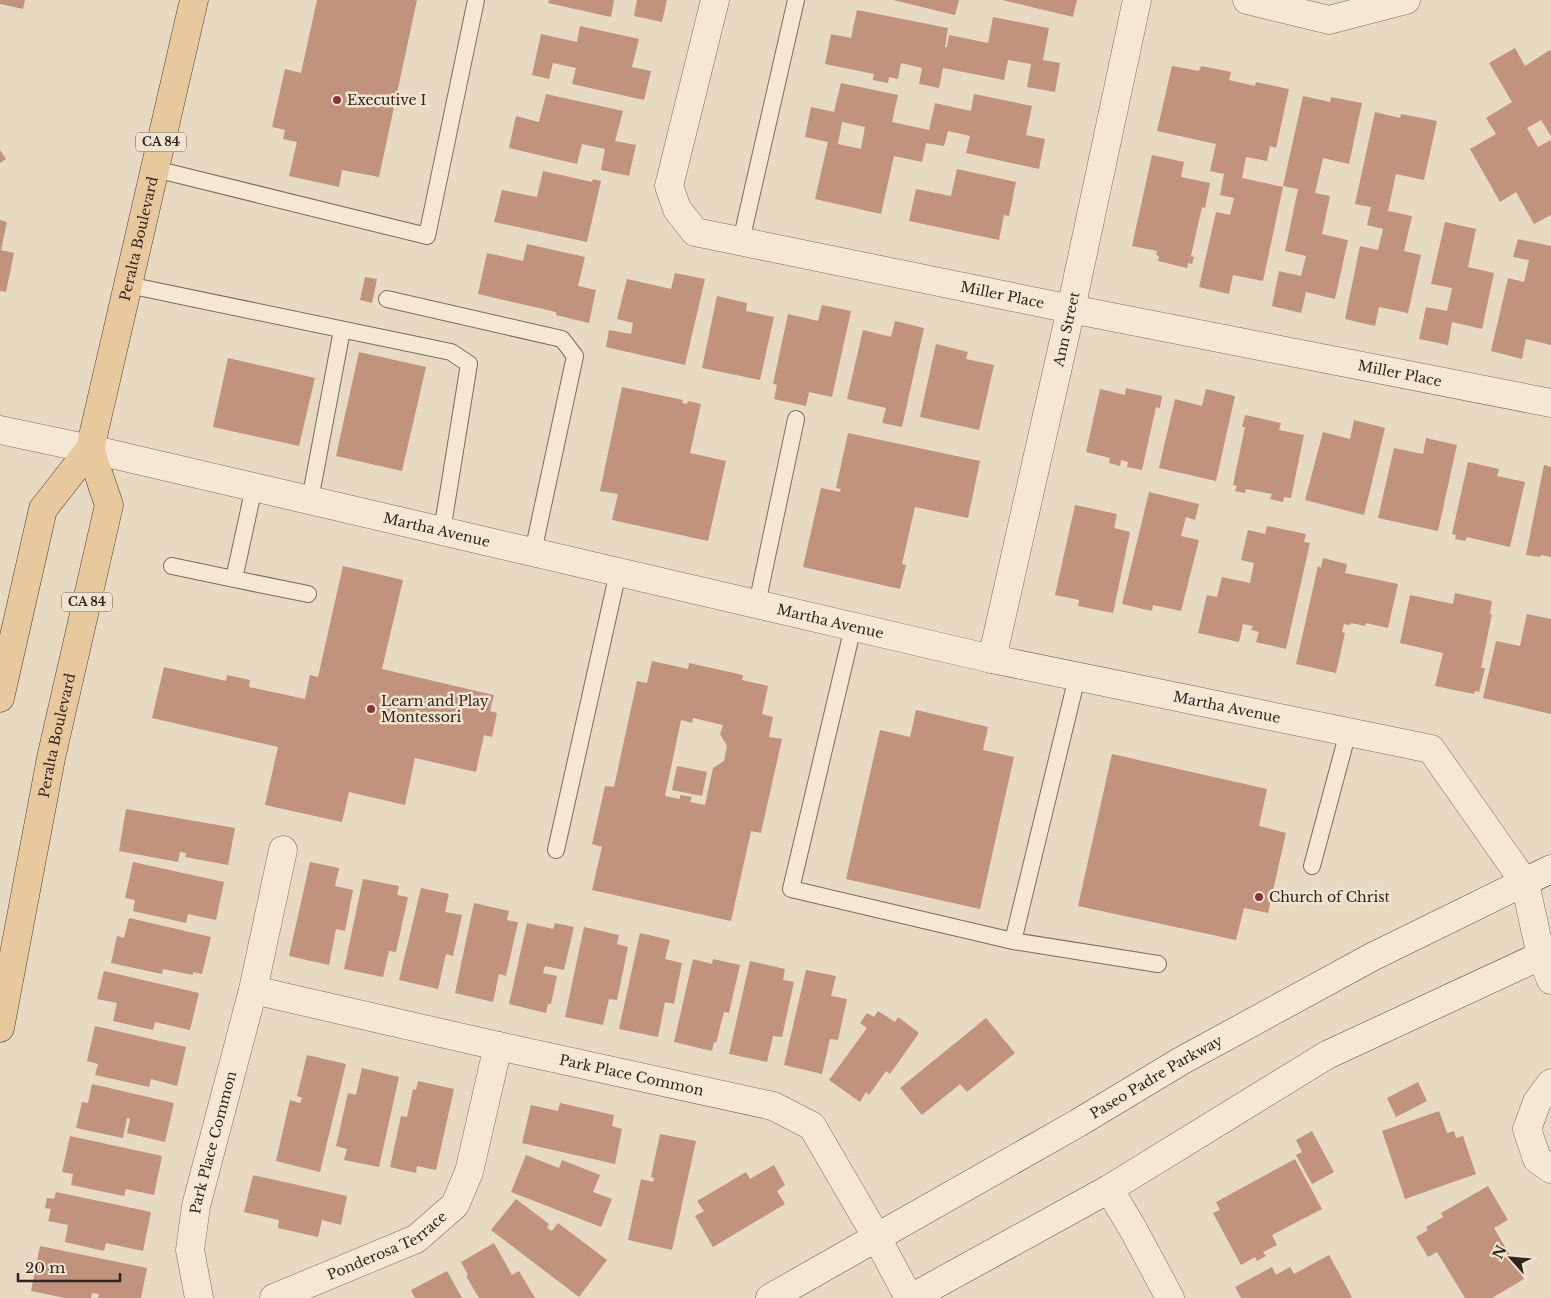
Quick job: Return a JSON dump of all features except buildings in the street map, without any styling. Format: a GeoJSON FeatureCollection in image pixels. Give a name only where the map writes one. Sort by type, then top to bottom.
{"type":"FeatureCollection","features":[{"type":"Feature","properties":{"kind":"main road","name":"Peralta Boulevard"},"geometry":{"type":"LineString","coordinates":[[0,698],[43,509],[90,448],[194,0]]}},
{"type":"Feature","properties":{"kind":"main road","name":"Peralta Boulevard"},"geometry":{"type":"LineString","coordinates":[[0,1028],[51,758],[109,505],[90,448]]}},
{"type":"Feature","properties":{"kind":"street","name":"Miller Place"},"geometry":{"type":"LineString","coordinates":[[715,0],[669,186],[677,209],[696,232],[1071,309],[1551,403]]}},
{"type":"Feature","properties":{"kind":"street","name":"Ann Street"},"geometry":{"type":"LineString","coordinates":[[992,659],[1071,309],[1137,0]]}},
{"type":"Feature","properties":{"kind":"street"},"geometry":{"type":"LineString","coordinates":[[1247,0],[1329,20],[1406,0]]}},
{"type":"Feature","properties":{"kind":"street","name":"Martha Avenue"},"geometry":{"type":"LineString","coordinates":[[0,430],[90,448],[992,659],[1431,749],[1525,884],[1548,962]]}},
{"type":"Feature","properties":{"kind":"street","name":"Park Place Common"},"geometry":{"type":"LineString","coordinates":[[199,1298],[190,1250],[196,1206],[253,990],[283,850]]}},
{"type":"Feature","properties":{"kind":"street","name":"Paseo Padre Parkway"},"geometry":{"type":"LineString","coordinates":[[770,1298],[876,1236],[1078,1123],[1181,1062],[1364,961],[1525,884],[1551,869]]}},
{"type":"Feature","properties":{"kind":"street"},"geometry":{"type":"LineString","coordinates":[[910,1298],[1109,1189],[1327,1055],[1548,962]]}},
{"type":"Feature","properties":{"kind":"street","name":"Park Place Common"},"geometry":{"type":"LineString","coordinates":[[253,990],[773,1106],[812,1126],[910,1298]]}},
{"type":"Feature","properties":{"kind":"street","name":"Ponderosa Terrace"},"geometry":{"type":"LineString","coordinates":[[274,1298],[416,1239],[456,1205],[469,1172],[498,1046]]}},
{"type":"Feature","properties":{"kind":"street"},"geometry":{"type":"LineString","coordinates":[[1551,1083],[1537,1102],[1527,1129],[1537,1159],[1551,1170]]}},
{"type":"Feature","properties":{"kind":"street"},"geometry":{"type":"LineString","coordinates":[[1109,1189],[1170,1298]]}},
{"type":"Feature","properties":{"kind":"lane"},"geometry":{"type":"LineString","coordinates":[[155,169],[427,236],[476,0]]}},
{"type":"Feature","properties":{"kind":"lane"},"geometry":{"type":"LineString","coordinates":[[741,241],[796,0]]}},
{"type":"Feature","properties":{"kind":"lane"},"geometry":{"type":"LineString","coordinates":[[128,285],[451,352],[468,364],[442,531]]}},
{"type":"Feature","properties":{"kind":"lane"},"geometry":{"type":"LineString","coordinates":[[387,298],[562,339],[575,356],[533,552]]}},
{"type":"Feature","properties":{"kind":"lane"},"geometry":{"type":"LineString","coordinates":[[310,500],[342,330]]}},
{"type":"Feature","properties":{"kind":"lane"},"geometry":{"type":"LineString","coordinates":[[757,604],[796,419]]}},
{"type":"Feature","properties":{"kind":"lane"},"geometry":{"type":"LineString","coordinates":[[234,579],[254,487]]}},
{"type":"Feature","properties":{"kind":"lane"},"geometry":{"type":"LineString","coordinates":[[172,566],[308,594]]}},
{"type":"Feature","properties":{"kind":"lane"},"geometry":{"type":"LineString","coordinates":[[556,850],[618,572]]}},
{"type":"Feature","properties":{"kind":"lane"},"geometry":{"type":"LineString","coordinates":[[853,627],[790,889],[1013,941],[1158,964]]}},
{"type":"Feature","properties":{"kind":"lane"},"geometry":{"type":"LineString","coordinates":[[1013,941],[1077,677]]}},
{"type":"Feature","properties":{"kind":"lane"},"geometry":{"type":"LineString","coordinates":[[1312,866],[1348,732]]}},
{"type":"Feature","properties":{"kind":"place","name":"Executive I"},"geometry":{"type":"Point","coordinates":[337,100]}},
{"type":"Feature","properties":{"kind":"place","name":"Learn and Play Montessori"},"geometry":{"type":"Point","coordinates":[371,709]}},
{"type":"Feature","properties":{"kind":"place","name":"Church of Christ"},"geometry":{"type":"Point","coordinates":[1259,897]}}]}
